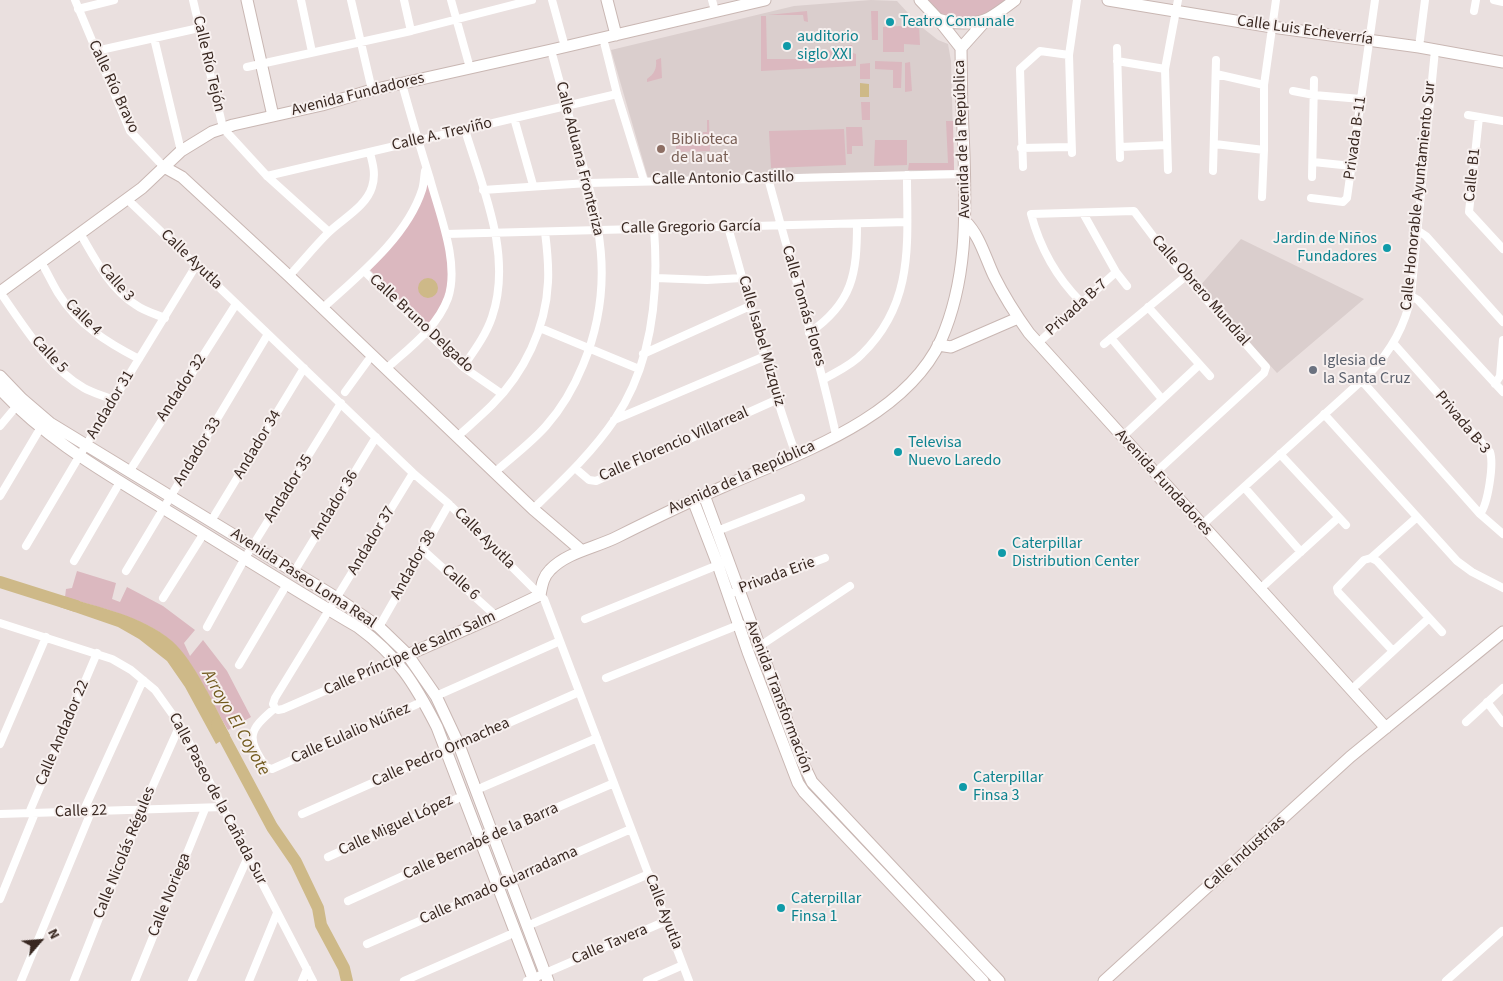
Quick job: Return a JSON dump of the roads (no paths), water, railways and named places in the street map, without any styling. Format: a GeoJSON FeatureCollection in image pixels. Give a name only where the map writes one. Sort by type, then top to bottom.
{"type":"FeatureCollection","features":[{"type":"Feature","properties":{"kind":"street","name":"Calle Río Bravo"},"geometry":{"type":"LineString","coordinates":[[75,0],[130,131],[164,167]]}},
{"type":"Feature","properties":{"kind":"street"},"geometry":{"type":"LineString","coordinates":[[78,8],[114,0]]}},
{"type":"Feature","properties":{"kind":"street","name":"Calle Río Tejón"},"geometry":{"type":"LineString","coordinates":[[193,0],[223,128]]}},
{"type":"Feature","properties":{"kind":"street"},"geometry":{"type":"LineString","coordinates":[[247,0],[273,116]]}},
{"type":"Feature","properties":{"kind":"street"},"geometry":{"type":"LineString","coordinates":[[301,0],[312,52]]}},
{"type":"Feature","properties":{"kind":"street"},"geometry":{"type":"LineString","coordinates":[[351,0],[372,90]]}},
{"type":"Feature","properties":{"kind":"street"},"geometry":{"type":"LineString","coordinates":[[404,0],[411,31]]}},
{"type":"Feature","properties":{"kind":"street"},"geometry":{"type":"LineString","coordinates":[[451,0],[470,68]]}},
{"type":"Feature","properties":{"kind":"street"},"geometry":{"type":"LineString","coordinates":[[247,67],[411,31],[503,3],[532,0]]}},
{"type":"Feature","properties":{"kind":"street"},"geometry":{"type":"LineString","coordinates":[[552,0],[565,47]]}},
{"type":"Feature","properties":{"kind":"street"},"geometry":{"type":"LineString","coordinates":[[607,0],[616,35]]}},
{"type":"Feature","properties":{"kind":"street","name":"Avenida Fundadores"},"geometry":{"type":"LineString","coordinates":[[0,292],[127,198],[181,152],[203,136],[223,128],[322,105],[372,90],[616,35],[713,5],[765,0]]}},
{"type":"Feature","properties":{"kind":"street"},"geometry":{"type":"LineString","coordinates":[[922,1],[960,48],[987,19],[1015,0]]}},
{"type":"Feature","properties":{"kind":"street"},"geometry":{"type":"LineString","coordinates":[[1022,148],[1071,150],[1068,55],[1077,0]]}},
{"type":"Feature","properties":{"kind":"street","name":"Calle Luis Echeverría"},"geometry":{"type":"LineString","coordinates":[[1108,0],[1177,5],[1272,27],[1419,47],[1503,62]]}},
{"type":"Feature","properties":{"kind":"street"},"geometry":{"type":"LineString","coordinates":[[1262,197],[1264,85],[1276,0]]}},
{"type":"Feature","properties":{"kind":"street","name":"Privada B-11"},"geometry":{"type":"LineString","coordinates":[[1311,198],[1343,202],[1347,198],[1375,0]]}},
{"type":"Feature","properties":{"kind":"street"},"geometry":{"type":"LineString","coordinates":[[1419,47],[1424,0]]}},
{"type":"Feature","properties":{"kind":"street"},"geometry":{"type":"LineString","coordinates":[[1474,11],[1476,0]]}},
{"type":"Feature","properties":{"kind":"street"},"geometry":{"type":"LineString","coordinates":[[1494,0],[1503,2]]}},
{"type":"Feature","properties":{"kind":"street"},"geometry":{"type":"LineString","coordinates":[[1168,170],[1166,69],[1177,5]]}},
{"type":"Feature","properties":{"kind":"street"},"geometry":{"type":"LineString","coordinates":[[938,19],[948,23],[957,23],[987,19]]}},
{"type":"Feature","properties":{"kind":"street"},"geometry":{"type":"LineString","coordinates":[[96,51],[199,28]]}},
{"type":"Feature","properties":{"kind":"street"},"geometry":{"type":"LineString","coordinates":[[154,38],[181,152]]}},
{"type":"Feature","properties":{"kind":"street"},"geometry":{"type":"LineString","coordinates":[[602,38],[644,181]]}},
{"type":"Feature","properties":{"kind":"street","name":"Avenida de la República"},"geometry":{"type":"LineString","coordinates":[[540,595],[543,580],[550,570],[564,558],[604,543],[698,497],[859,424],[894,398],[925,366],[938,346],[950,317],[958,285],[965,221],[960,48]]}},
{"type":"Feature","properties":{"kind":"street"},"geometry":{"type":"LineString","coordinates":[[1117,48],[1120,158]]}},
{"type":"Feature","properties":{"kind":"street","name":"Calle Aduana Fronteriza"},"geometry":{"type":"LineString","coordinates":[[495,472],[545,427],[558,411],[571,391],[590,350],[598,322],[603,284],[603,264],[599,231],[588,182],[551,50]]}},
{"type":"Feature","properties":{"kind":"street","name":"Calle Honorable Ayuntamiento Sur"},"geometry":{"type":"LineString","coordinates":[[1202,525],[1362,381],[1380,363],[1394,344],[1404,323],[1411,296],[1435,50]]}},
{"type":"Feature","properties":{"kind":"street"},"geometry":{"type":"LineString","coordinates":[[1022,168],[1020,69],[1040,51],[1068,55]]}},
{"type":"Feature","properties":{"kind":"street"},"geometry":{"type":"LineString","coordinates":[[1213,171],[1216,60]]}},
{"type":"Feature","properties":{"kind":"street"},"geometry":{"type":"LineString","coordinates":[[1117,61],[1166,69]]}},
{"type":"Feature","properties":{"kind":"street"},"geometry":{"type":"LineString","coordinates":[[1216,74],[1264,85]]}},
{"type":"Feature","properties":{"kind":"street"},"geometry":{"type":"LineString","coordinates":[[1312,177],[1314,80]]}},
{"type":"Feature","properties":{"kind":"street"},"geometry":{"type":"LineString","coordinates":[[386,369],[426,331],[444,307],[448,296],[451,273],[446,234],[402,84]]}},
{"type":"Feature","properties":{"kind":"street"},"geometry":{"type":"LineString","coordinates":[[1293,91],[1314,95],[1361,98]]}},
{"type":"Feature","properties":{"kind":"street","name":"Calle A. Treviño"},"geometry":{"type":"LineString","coordinates":[[267,176],[617,94]]}},
{"type":"Feature","properties":{"kind":"street"},"geometry":{"type":"LineString","coordinates":[[1468,115],[1503,121]]}},
{"type":"Feature","properties":{"kind":"street","name":"Calle B1"},"geometry":{"type":"LineString","coordinates":[[1479,117],[1468,212],[1503,249]]}},
{"type":"Feature","properties":{"kind":"street"},"geometry":{"type":"LineString","coordinates":[[514,118],[532,185]]}},
{"type":"Feature","properties":{"kind":"street"},"geometry":{"type":"LineString","coordinates":[[223,128],[267,176],[329,232]]}},
{"type":"Feature","properties":{"kind":"street"},"geometry":{"type":"LineString","coordinates":[[464,366],[480,344],[494,311],[500,272],[496,233],[465,130]]}},
{"type":"Feature","properties":{"kind":"street"},"geometry":{"type":"LineString","coordinates":[[1215,144],[1264,150]]}},
{"type":"Feature","properties":{"kind":"street"},"geometry":{"type":"LineString","coordinates":[[1120,147],[1167,145]]}},
{"type":"Feature","properties":{"kind":"street"},"geometry":{"type":"LineString","coordinates":[[289,276],[329,232],[361,204],[372,188],[374,169],[370,152]]}},
{"type":"Feature","properties":{"kind":"street"},"geometry":{"type":"LineString","coordinates":[[1313,162],[1352,166]]}},
{"type":"Feature","properties":{"kind":"street"},"geometry":{"type":"LineString","coordinates":[[323,308],[364,271],[407,220],[422,189],[426,166]]}},
{"type":"Feature","properties":{"kind":"street"},"geometry":{"type":"LineString","coordinates":[[164,167],[182,176],[533,509],[582,551]]}},
{"type":"Feature","properties":{"kind":"street"},"geometry":{"type":"LineString","coordinates":[[824,379],[862,355],[890,316],[904,278],[907,256],[907,174]]}},
{"type":"Feature","properties":{"kind":"street","name":"Calle Antonio Castillo"},"geometry":{"type":"LineString","coordinates":[[483,190],[588,182],[964,174]]}},
{"type":"Feature","properties":{"kind":"street","name":"Calle Tomás Flores"},"geometry":{"type":"LineString","coordinates":[[768,178],[809,333],[824,379],[836,435]]}},
{"type":"Feature","properties":{"kind":"street","name":"Calle Ayutla"},"geometry":{"type":"LineString","coordinates":[[127,198],[413,473],[449,504],[544,599],[689,981]]}},
{"type":"Feature","properties":{"kind":"street","name":"Calle Obrero Mundial"},"geometry":{"type":"LineString","coordinates":[[1083,213],[1134,211],[1168,256],[1265,365],[1264,374],[1155,473]]}},
{"type":"Feature","properties":{"kind":"street"},"geometry":{"type":"LineString","coordinates":[[1082,302],[1068,289],[1054,268],[1038,238],[1031,214],[1083,213],[1116,272],[1127,286]]}},
{"type":"Feature","properties":{"kind":"street","name":"Avenida Fundadores"},"geometry":{"type":"LineString","coordinates":[[965,221],[975,232],[995,278],[1018,318],[1038,343],[1386,728]]}},
{"type":"Feature","properties":{"kind":"street","name":"Calle Gregorio García"},"geometry":{"type":"LineString","coordinates":[[446,234],[907,222]]}},
{"type":"Feature","properties":{"kind":"street"},"geometry":{"type":"LineString","coordinates":[[809,333],[827,320],[849,290],[856,264],[857,224]]}},
{"type":"Feature","properties":{"kind":"street","name":"Calle Isabel Múzquiz"},"geometry":{"type":"LineString","coordinates":[[728,227],[763,357],[776,400],[796,454]]}},
{"type":"Feature","properties":{"kind":"street"},"geometry":{"type":"LineString","coordinates":[[533,509],[575,468],[614,420],[639,369],[648,341],[653,310],[656,278],[654,229]]}},
{"type":"Feature","properties":{"kind":"street"},"geometry":{"type":"LineString","coordinates":[[1417,230],[1424,233],[1503,322]]}},
{"type":"Feature","properties":{"kind":"street"},"geometry":{"type":"LineString","coordinates":[[458,436],[502,394],[527,358],[540,328],[548,281],[545,232]]}},
{"type":"Feature","properties":{"kind":"street","name":"Calle 3"},"geometry":{"type":"LineString","coordinates":[[80,234],[109,280],[121,293],[136,305],[165,318]]}},
{"type":"Feature","properties":{"kind":"street","name":"Calle 4"},"geometry":{"type":"LineString","coordinates":[[41,262],[59,294],[83,322],[110,344],[139,359]]}},
{"type":"Feature","properties":{"kind":"street","name":"Andador 31"},"geometry":{"type":"LineString","coordinates":[[26,546],[197,264]]}},
{"type":"Feature","properties":{"kind":"street","name":"Calle Bruno Delgado"},"geometry":{"type":"LineString","coordinates":[[364,271],[464,366],[502,394]]}},
{"type":"Feature","properties":{"kind":"street","name":"Privada B-7"},"geometry":{"type":"LineString","coordinates":[[1038,343],[1116,272]]}},
{"type":"Feature","properties":{"kind":"street"},"geometry":{"type":"LineString","coordinates":[[1104,344],[1186,276]]}},
{"type":"Feature","properties":{"kind":"street"},"geometry":{"type":"LineString","coordinates":[[656,278],[707,280],[742,278]]}},
{"type":"Feature","properties":{"kind":"street","name":"Calle 5"},"geometry":{"type":"LineString","coordinates":[[0,292],[20,321],[54,363],[84,388],[113,400]]}},
{"type":"Feature","properties":{"kind":"street"},"geometry":{"type":"LineString","coordinates":[[1411,296],[1418,300],[1503,392]]}},
{"type":"Feature","properties":{"kind":"street","name":"Andador 32"},"geometry":{"type":"LineString","coordinates":[[129,472],[236,304]]}},
{"type":"Feature","properties":{"kind":"street"},"geometry":{"type":"LineString","coordinates":[[643,354],[750,306]]}},
{"type":"Feature","properties":{"kind":"street"},"geometry":{"type":"LineString","coordinates":[[1148,307],[1210,376]]}},
{"type":"Feature","properties":{"kind":"street"},"geometry":{"type":"LineString","coordinates":[[938,346],[952,347],[1018,318]]}},
{"type":"Feature","properties":{"kind":"street"},"geometry":{"type":"LineString","coordinates":[[540,328],[639,369]]}},
{"type":"Feature","properties":{"kind":"street","name":"Andador 33"},"geometry":{"type":"LineString","coordinates":[[126,570],[268,334]]}},
{"type":"Feature","properties":{"kind":"street"},"geometry":{"type":"LineString","coordinates":[[1111,338],[1162,399]]}},
{"type":"Feature","properties":{"kind":"street"},"geometry":{"type":"LineString","coordinates":[[1495,384],[1500,376],[1503,340]]}},
{"type":"Feature","properties":{"kind":"street","name":"Privada B-3"},"geometry":{"type":"LineString","coordinates":[[1394,344],[1490,452],[1491,462],[1486,504],[1480,514]]}},
{"type":"Feature","properties":{"kind":"street"},"geometry":{"type":"LineString","coordinates":[[345,392],[372,355]]}},
{"type":"Feature","properties":{"kind":"street"},"geometry":{"type":"LineString","coordinates":[[614,420],[763,357]]}},
{"type":"Feature","properties":{"kind":"street"},"geometry":{"type":"LineString","coordinates":[[1122,437],[1199,365]]}},
{"type":"Feature","properties":{"kind":"street","name":"Andador 34"},"geometry":{"type":"LineString","coordinates":[[211,521],[304,368]]}},
{"type":"Feature","properties":{"kind":"street"},"geometry":{"type":"LineString","coordinates":[[1362,381],[1480,514],[1503,534]]}},
{"type":"Feature","properties":{"kind":"street","name":"Avenida Paseo Loma Real"},"geometry":{"type":"LineString","coordinates":[[2,385],[41,427],[80,455],[120,482],[329,610],[378,642],[396,660],[410,677],[424,702],[446,750],[516,932],[531,980]]}},
{"type":"Feature","properties":{"kind":"street","name":"Calle Florencio Villarreal"},"geometry":{"type":"LineString","coordinates":[[575,468],[589,480],[596,481],[776,400]]}},
{"type":"Feature","properties":{"kind":"street"},"geometry":{"type":"LineString","coordinates":[[0,426],[19,403]]}},
{"type":"Feature","properties":{"kind":"street","name":"Avenida Paseo Loma Real"},"geometry":{"type":"LineString","coordinates":[[19,403],[337,598],[379,627],[408,654],[436,696],[459,745],[546,977]]}},
{"type":"Feature","properties":{"kind":"street","name":"Andador 35"},"geometry":{"type":"LineString","coordinates":[[206,627],[245,558],[341,403]]}},
{"type":"Feature","properties":{"kind":"street"},"geometry":{"type":"LineString","coordinates":[[1324,414],[1416,518],[1457,561],[1472,572],[1503,588]]}},
{"type":"Feature","properties":{"kind":"street"},"geometry":{"type":"LineString","coordinates":[[0,496],[41,427]]}},
{"type":"Feature","properties":{"kind":"street","name":"Andador 36"},"geometry":{"type":"LineString","coordinates":[[294,572],[376,437]]}},
{"type":"Feature","properties":{"kind":"street"},"geometry":{"type":"LineString","coordinates":[[1280,454],[1346,525]]}},
{"type":"Feature","properties":{"kind":"street","name":"Andador 37"},"geometry":{"type":"LineString","coordinates":[[276,709],[273,704],[275,698],[413,473]]}},
{"type":"Feature","properties":{"kind":"street"},"geometry":{"type":"LineString","coordinates":[[74,561],[120,482]]}},
{"type":"Feature","properties":{"kind":"street"},"geometry":{"type":"LineString","coordinates":[[1244,487],[1301,552]]}},
{"type":"Feature","properties":{"kind":"street","name":"Avenida Transformación"},"geometry":{"type":"LineString","coordinates":[[698,497],[717,532],[733,592],[754,650],[757,674],[769,689]]}},
{"type":"Feature","properties":{"kind":"street","name":"Avenida Transformación"},"geometry":{"type":"LineString","coordinates":[[698,497],[718,565],[733,592]]}},
{"type":"Feature","properties":{"kind":"street"},"geometry":{"type":"LineString","coordinates":[[717,532],[801,498]]}},
{"type":"Feature","properties":{"kind":"street","name":"Andador 38"},"geometry":{"type":"LineString","coordinates":[[379,627],[449,504]]}},
{"type":"Feature","properties":{"kind":"street"},"geometry":{"type":"LineString","coordinates":[[1260,589],[1338,518]]}},
{"type":"Feature","properties":{"kind":"street"},"geometry":{"type":"LineString","coordinates":[[1393,651],[1338,592],[1337,588],[1364,560],[1371,558],[1416,518]]}},
{"type":"Feature","properties":{"kind":"street"},"geometry":{"type":"LineString","coordinates":[[163,598],[204,533]]}},
{"type":"Feature","properties":{"kind":"street","name":"Calle 6"},"geometry":{"type":"LineString","coordinates":[[423,550],[496,616]]}},
{"type":"Feature","properties":{"kind":"street","name":"Privada Erie"},"geometry":{"type":"LineString","coordinates":[[733,592],[825,558]]}},
{"type":"Feature","properties":{"kind":"street"},"geometry":{"type":"LineString","coordinates":[[1371,558],[1377,561],[1442,632]]}},
{"type":"Feature","properties":{"kind":"street"},"geometry":{"type":"LineString","coordinates":[[585,619],[718,565]]}},
{"type":"Feature","properties":{"kind":"street"},"geometry":{"type":"LineString","coordinates":[[239,665],[287,584]]}},
{"type":"Feature","properties":{"kind":"street"},"geometry":{"type":"LineString","coordinates":[[754,650],[850,586]]}},
{"type":"Feature","properties":{"kind":"street","name":"Calle Príncipe de Salm Salm"},"geometry":{"type":"LineString","coordinates":[[276,709],[396,660],[540,595]]}},
{"type":"Feature","properties":{"kind":"street"},"geometry":{"type":"LineString","coordinates":[[1351,690],[1429,618]]}},
{"type":"Feature","properties":{"kind":"street","name":"Calle Paseo de la Cañada Sur"},"geometry":{"type":"LineString","coordinates":[[0,623],[112,659],[155,690],[180,725],[313,981]]}},
{"type":"Feature","properties":{"kind":"street"},"geometry":{"type":"LineString","coordinates":[[606,678],[744,623]]}},
{"type":"Feature","properties":{"kind":"street","name":"Calle Industrias"},"geometry":{"type":"LineString","coordinates":[[1104,981],[1350,757],[1503,632]]}},
{"type":"Feature","properties":{"kind":"street"},"geometry":{"type":"LineString","coordinates":[[0,744],[46,637]]}},
{"type":"Feature","properties":{"kind":"street"},"geometry":{"type":"LineString","coordinates":[[436,696],[560,641]]}},
{"type":"Feature","properties":{"kind":"street","name":"Avenida Transformación"},"geometry":{"type":"LineString","coordinates":[[754,650],[767,668],[769,689],[778,714],[808,775],[828,809],[964,953],[999,981]]}},
{"type":"Feature","properties":{"kind":"street","name":"Calle Andador 22"},"geometry":{"type":"LineString","coordinates":[[0,899],[32,813],[97,653]]}},
{"type":"Feature","properties":{"kind":"street"},"geometry":{"type":"LineString","coordinates":[[757,674],[767,668]]}},
{"type":"Feature","properties":{"kind":"street"},"geometry":{"type":"LineString","coordinates":[[83,812],[143,680]]}},
{"type":"Feature","properties":{"kind":"street"},"geometry":{"type":"LineString","coordinates":[[1466,722],[1503,688]]}},
{"type":"Feature","properties":{"kind":"street","name":"Calle Pedro Ormachea"},"geometry":{"type":"LineString","coordinates":[[302,814],[579,692]]}},
{"type":"Feature","properties":{"kind":"street","name":"Calle Eulalio Núñez"},"geometry":{"type":"LineString","coordinates":[[276,709],[254,728],[252,736],[257,754],[266,767],[272,769],[424,702]]}},
{"type":"Feature","properties":{"kind":"street"},"geometry":{"type":"LineString","coordinates":[[1487,702],[1503,723]]}},
{"type":"Feature","properties":{"kind":"street","name":"Calle Nicolás Régules"},"geometry":{"type":"LineString","coordinates":[[74,981],[142,810],[180,725]]}},
{"type":"Feature","properties":{"kind":"street"},"geometry":{"type":"LineString","coordinates":[[476,790],[597,738]]}},
{"type":"Feature","properties":{"kind":"street","name":"Calle Bernabé de la Barra"},"geometry":{"type":"LineString","coordinates":[[348,901],[493,835],[614,783]]}},
{"type":"Feature","properties":{"kind":"street","name":"Calle Miguel López"},"geometry":{"type":"LineString","coordinates":[[328,857],[463,796]]}},
{"type":"Feature","properties":{"kind":"street","name":"Calle 22"},"geometry":{"type":"LineString","coordinates":[[0,814],[223,807]]}},
{"type":"Feature","properties":{"kind":"street","name":"Calle Noriega"},"geometry":{"type":"LineString","coordinates":[[135,981],[205,809]]}},
{"type":"Feature","properties":{"kind":"street"},"geometry":{"type":"LineString","coordinates":[[21,981],[91,812]]}},
{"type":"Feature","properties":{"kind":"street","name":"Calle Amado Guarradama"},"geometry":{"type":"LineString","coordinates":[[368,944],[631,828]]}},
{"type":"Feature","properties":{"kind":"street"},"geometry":{"type":"LineString","coordinates":[[192,981],[248,856]]}},
{"type":"Feature","properties":{"kind":"street"},"geometry":{"type":"LineString","coordinates":[[527,926],[648,874]]}},
{"type":"Feature","properties":{"kind":"street"},"geometry":{"type":"LineString","coordinates":[[249,981],[277,913]]}},
{"type":"Feature","properties":{"kind":"street","name":"Calle Tavera"},"geometry":{"type":"LineString","coordinates":[[531,980],[546,977],[666,921]]}},
{"type":"Feature","properties":{"kind":"street"},"geometry":{"type":"LineString","coordinates":[[1446,981],[1502,931]]}},
{"type":"Feature","properties":{"kind":"street"},"geometry":{"type":"LineString","coordinates":[[404,981],[516,932]]}},
{"type":"Feature","properties":{"kind":"street","name":"Avenida Transformación"},"geometry":{"type":"LineString","coordinates":[[964,953],[983,981]]}},
{"type":"Feature","properties":{"kind":"street"},"geometry":{"type":"LineString","coordinates":[[647,981],[683,965]]}},
{"type":"Feature","properties":{"kind":"street"},"geometry":{"type":"LineString","coordinates":[[302,981],[307,969]]}},
{"type":"Feature","properties":{"kind":"waterway","name":"Arroyo El Coyote"},"geometry":{"type":"LineString","coordinates":[[0,582],[76,606]]}},
{"type":"Feature","properties":{"kind":"waterway","name":"Arroyo El Coyote"},"geometry":{"type":"LineString","coordinates":[[217,724],[272,827],[296,862],[318,908],[321,925],[344,968],[347,981]]}},
{"type":"Feature","properties":{"kind":"place","name":"Teatro Comunale"},"geometry":{"type":"Point","coordinates":[890,22]}},
{"type":"Feature","properties":{"kind":"place","name":"auditorio siglo XXI"},"geometry":{"type":"Point","coordinates":[787,46]}},
{"type":"Feature","properties":{"kind":"place","name":"Biblioteca de la uat"},"geometry":{"type":"Point","coordinates":[661,149]}},
{"type":"Feature","properties":{"kind":"place","name":"Jardin de Niños Fundadores"},"geometry":{"type":"Point","coordinates":[1387,248]}},
{"type":"Feature","properties":{"kind":"place","name":"Iglesia de la Santa Cruz"},"geometry":{"type":"Point","coordinates":[1313,370]}},
{"type":"Feature","properties":{"kind":"place","name":"Televisa Nuevo Laredo"},"geometry":{"type":"Point","coordinates":[898,452]}},
{"type":"Feature","properties":{"kind":"place","name":"Caterpillar Distribution Center"},"geometry":{"type":"Point","coordinates":[1002,553]}},
{"type":"Feature","properties":{"kind":"place","name":"Caterpillar Finsa 3"},"geometry":{"type":"Point","coordinates":[963,787]}},
{"type":"Feature","properties":{"kind":"place","name":"Caterpillar Finsa 1"},"geometry":{"type":"Point","coordinates":[781,908]}}]}
